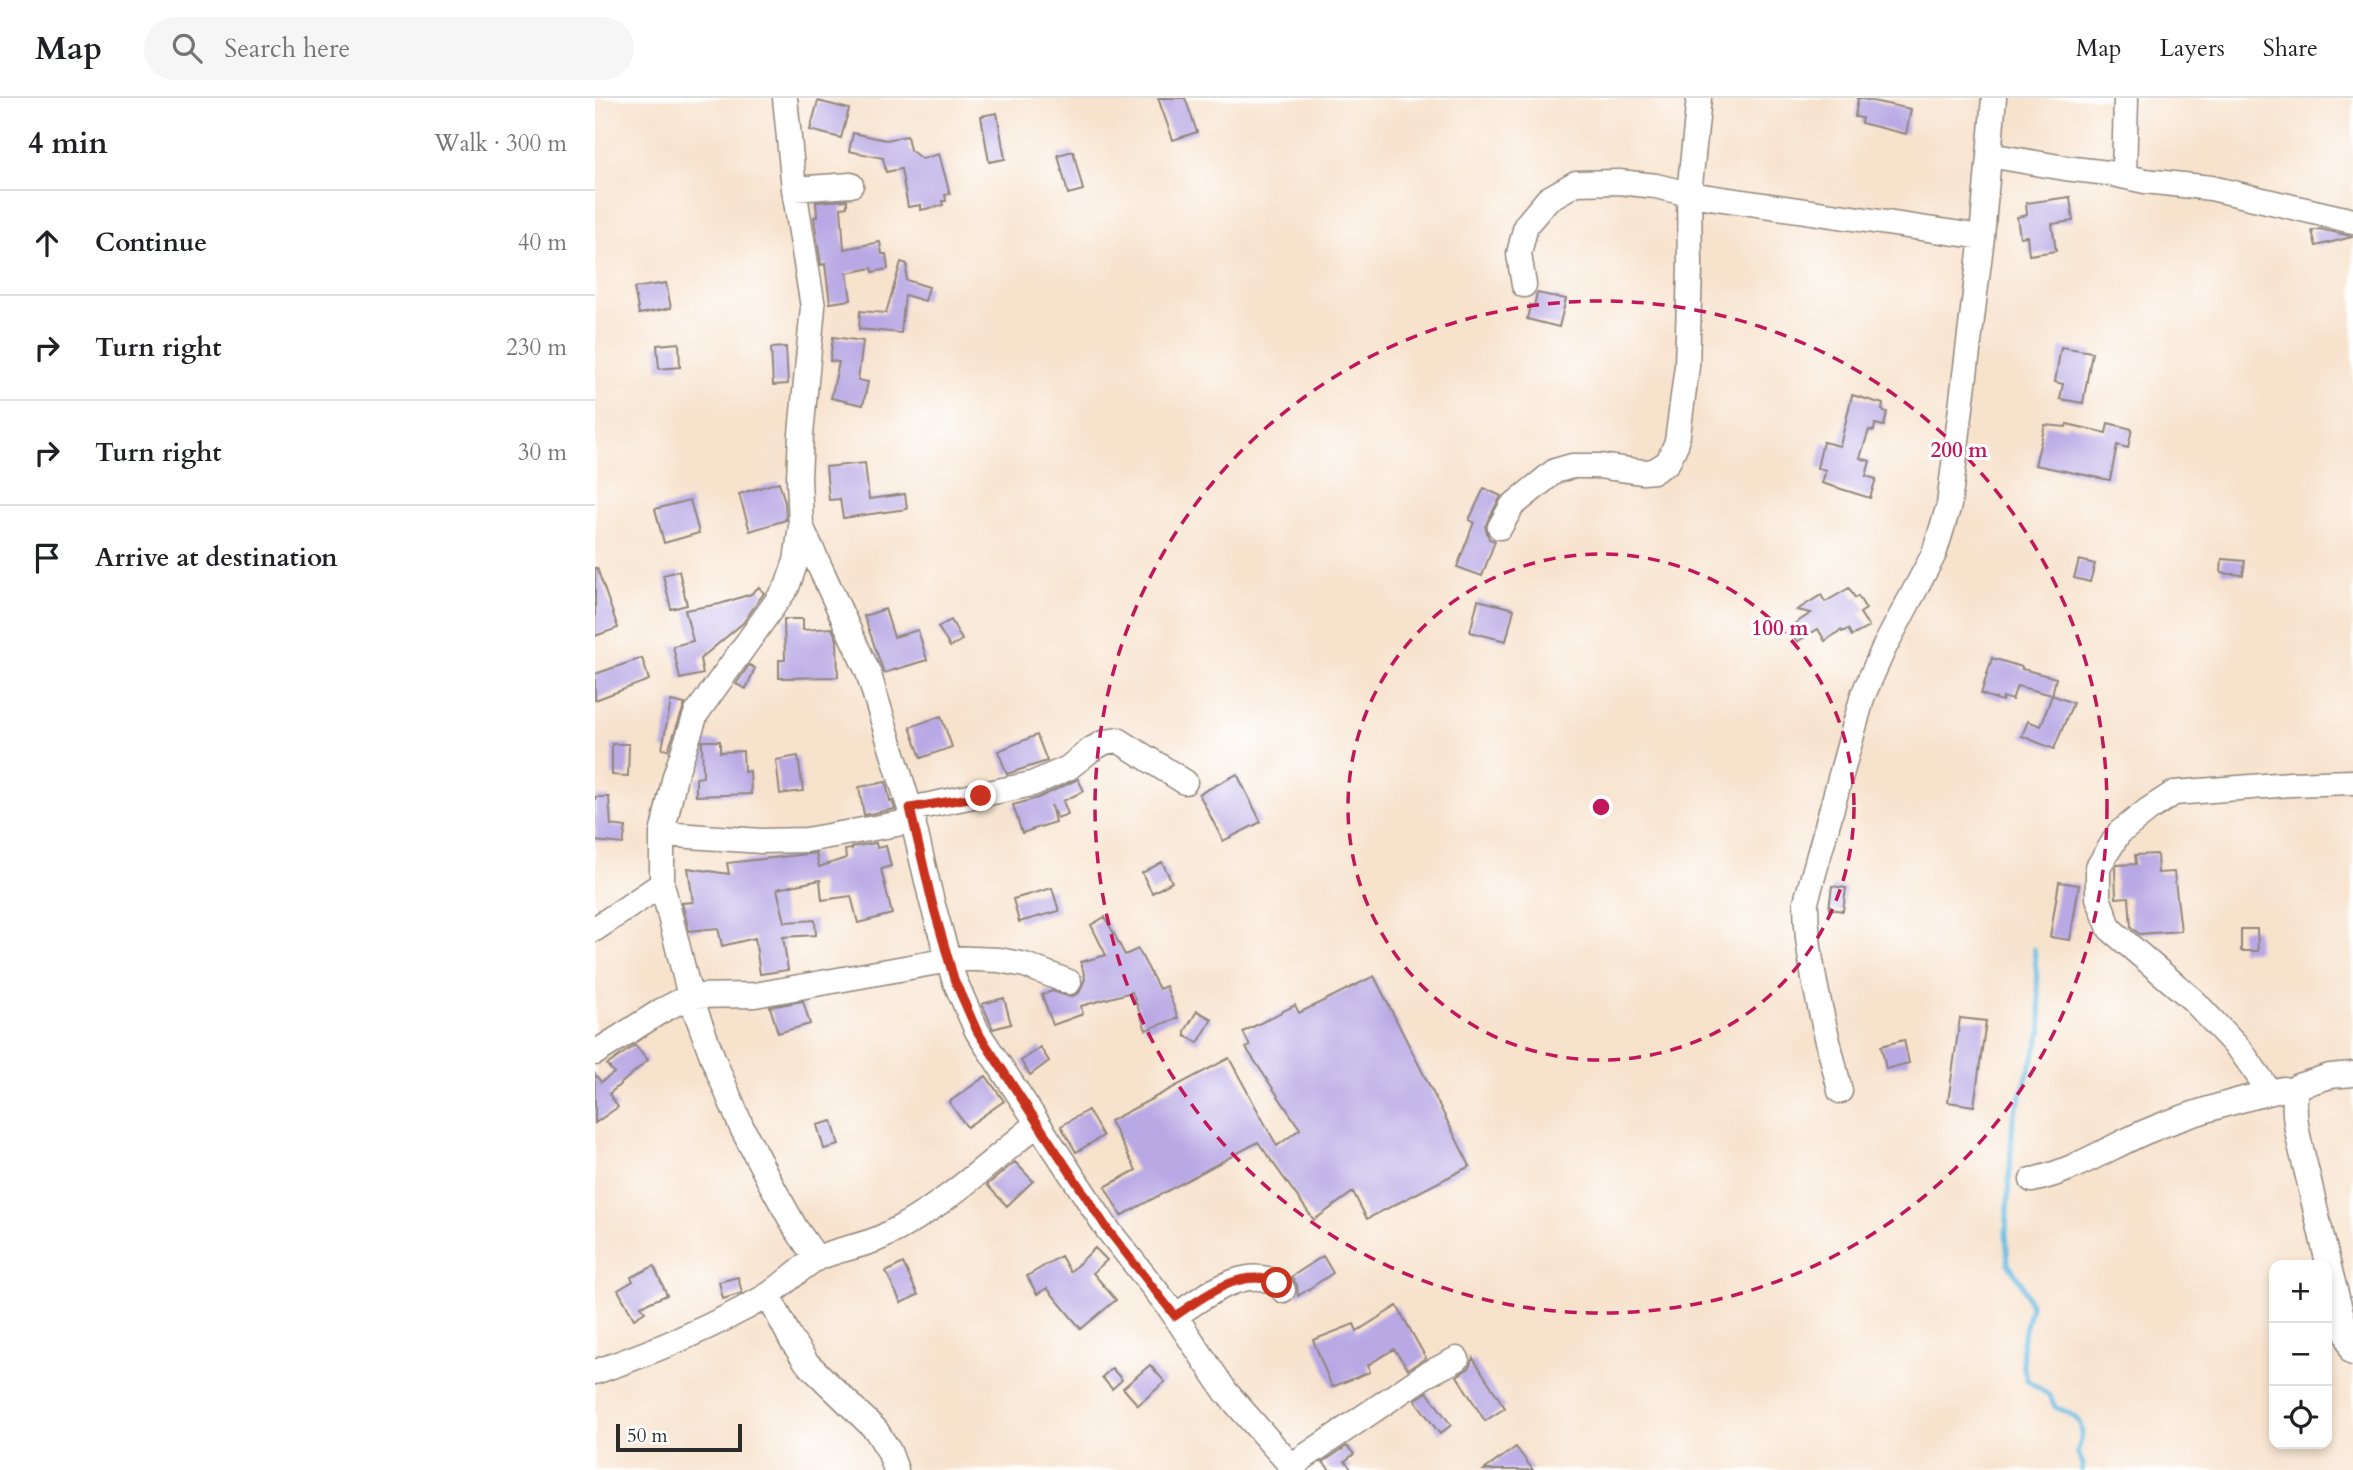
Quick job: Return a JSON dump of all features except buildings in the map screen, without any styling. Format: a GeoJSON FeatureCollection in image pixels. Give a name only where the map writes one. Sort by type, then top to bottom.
{"type":"FeatureCollection","features":[{"type":"Feature","properties":{"kind":"street"},"geometry":{"type":"LineString","coordinates":[[785,98],[794,190],[813,307],[801,434],[801,526],[796,561],[787,587],[696,714],[675,776],[662,834],[662,884],[690,996],[714,1061],[742,1128],[790,1217],[817,1259]]}},
{"type":"Feature","properties":{"kind":"street"},"geometry":{"type":"LineString","coordinates":[[1500,527],[1512,506],[1555,471],[1572,466],[1591,466],[1643,472],[1654,471],[1668,462],[1677,442],[1687,366],[1689,194],[1699,98]]}},
{"type":"Feature","properties":{"kind":"street"},"geometry":{"type":"LineString","coordinates":[[1840,1091],[1813,964],[1806,923],[1806,902],[1863,695],[1884,648],[1934,554],[1949,505],[1982,237],[1994,98]]}},
{"type":"Feature","properties":{"kind":"street"},"geometry":{"type":"LineString","coordinates":[[2124,176],[2126,98]]}},
{"type":"Feature","properties":{"kind":"street"},"geometry":{"type":"LineString","coordinates":[[1989,155],[2145,181],[2211,188],[2353,221]]}},
{"type":"Feature","properties":{"kind":"street"},"geometry":{"type":"LineString","coordinates":[[1524,285],[1519,254],[1526,225],[1548,199],[1576,183],[1619,182],[1655,186],[1689,194],[1982,237]]}},
{"type":"Feature","properties":{"kind":"street"},"geometry":{"type":"LineString","coordinates":[[794,190],[851,185]]}},
{"type":"Feature","properties":{"kind":"street"},"geometry":{"type":"LineString","coordinates":[[801,526],[868,672],[912,815],[932,902],[954,979],[977,1031],[1036,1125],[1108,1230],[1175,1316],[1226,1392],[1293,1468],[1414,1382],[1457,1359]]}},
{"type":"Feature","properties":{"kind":"street"},"geometry":{"type":"LineString","coordinates":[[662,834],[761,841],[806,840],[1032,784],[1068,768],[1105,742],[1118,740],[1185,782]]}},
{"type":"Feature","properties":{"kind":"street"},"geometry":{"type":"LineString","coordinates":[[2270,1092],[2241,1051],[2193,1000],[2110,929],[2098,898],[2098,867],[2119,833],[2174,793],[2353,782]]}},
{"type":"Feature","properties":{"kind":"street"},"geometry":{"type":"LineString","coordinates":[[595,929],[662,884]]}},
{"type":"Feature","properties":{"kind":"street"},"geometry":{"type":"LineString","coordinates":[[595,1053],[690,996],[755,995],[949,959],[999,960],[1025,965],[1069,982]]}},
{"type":"Feature","properties":{"kind":"street"},"geometry":{"type":"LineString","coordinates":[[2032,1180],[2049,1177],[2157,1128],[2206,1110],[2330,1076],[2353,1074]]}},
{"type":"Feature","properties":{"kind":"street"},"geometry":{"type":"LineString","coordinates":[[2298,1086],[2294,1097],[2295,1111],[2324,1260]]}},
{"type":"Feature","properties":{"kind":"street"},"geometry":{"type":"LineString","coordinates":[[595,1372],[662,1349],[716,1324],[768,1295],[817,1259],[880,1238],[930,1210],[1036,1125]]}},
{"type":"Feature","properties":{"kind":"street"},"geometry":{"type":"LineString","coordinates":[[1175,1316],[1213,1292],[1244,1279],[1263,1278],[1277,1283],[1283,1290]]}},
{"type":"Feature","properties":{"kind":"street"},"geometry":{"type":"LineString","coordinates":[[2332,1287],[2353,1353]]}},
{"type":"Feature","properties":{"kind":"street"},"geometry":{"type":"LineString","coordinates":[[768,1295],[807,1363],[876,1430],[889,1451],[896,1470]]}},
{"type":"Feature","properties":{"kind":"waterway"},"geometry":{"type":"LineString","coordinates":[[2034,949],[2042,1031],[2013,1119],[2006,1232],[2008,1264],[2021,1282],[2031,1306],[2022,1342],[2027,1380],[2050,1396],[2055,1407],[2076,1418],[2082,1435],[2077,1452],[2083,1464],[2082,1470]]}},
{"type":"Feature","properties":{"kind":"route"},"geometry":{"type":"LineString","coordinates":[[981,796],[910,808],[932,902],[954,979],[977,1031],[1036,1125],[1108,1230],[1175,1316],[1224,1286],[1244,1279],[1255,1277],[1277,1283]]}}]}
